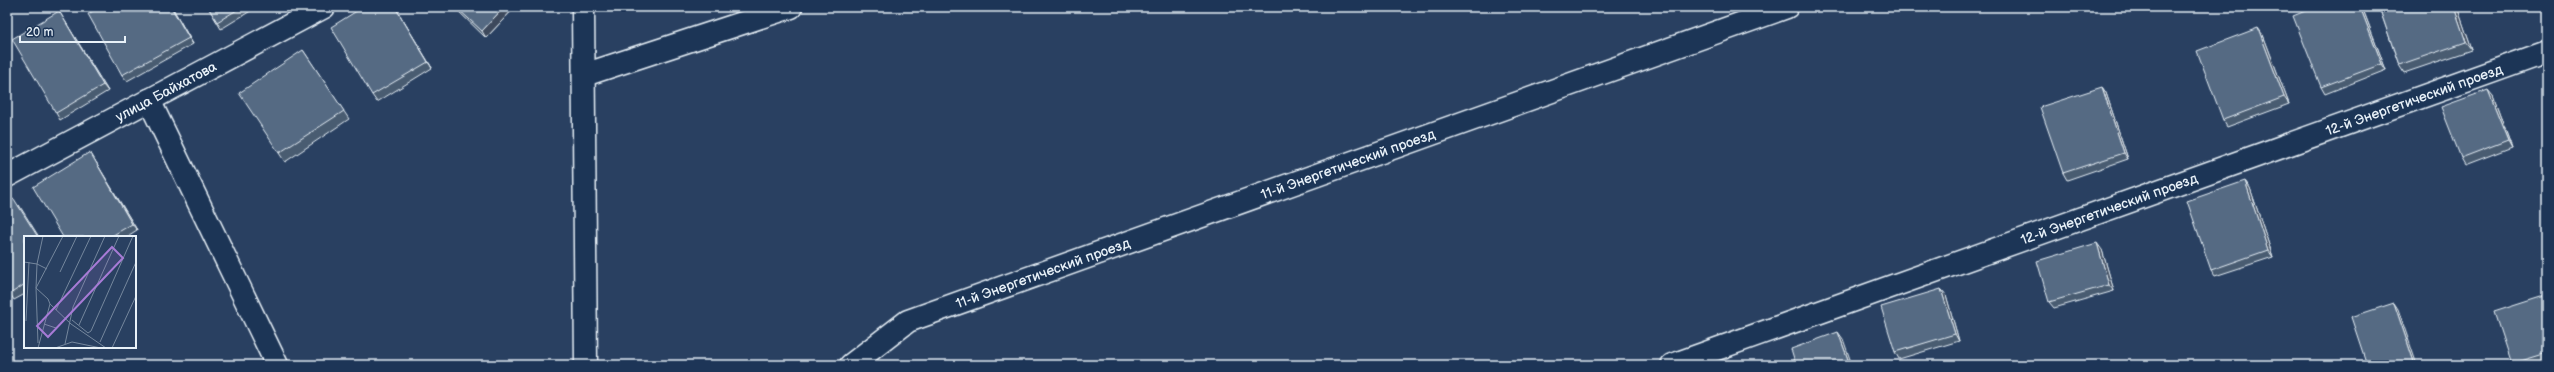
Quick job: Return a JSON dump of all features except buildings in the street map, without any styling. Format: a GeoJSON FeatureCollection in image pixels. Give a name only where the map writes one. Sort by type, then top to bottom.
{"type":"FeatureCollection","features":[{"type":"Feature","properties":{"kind":"street","name":"улица Байхатова"},"geometry":{"type":"LineString","coordinates":[[7,176],[324,7]]}},
{"type":"Feature","properties":{"kind":"street"},"geometry":{"type":"LineString","coordinates":[[583,7],[586,365]]}},
{"type":"Feature","properties":{"kind":"street"},"geometry":{"type":"LineString","coordinates":[[584,75],[791,7]]}},
{"type":"Feature","properties":{"kind":"street","name":"11-й Энергетический проезд"},"geometry":{"type":"LineString","coordinates":[[851,365],[908,321],[1787,7]]}},
{"type":"Feature","properties":{"kind":"street","name":"12-й Энергетический проезд"},"geometry":{"type":"LineString","coordinates":[[1672,365],[2547,52]]}},
{"type":"Feature","properties":{"kind":"street"},"geometry":{"type":"LineString","coordinates":[[149,100],[277,365]]}}]}
